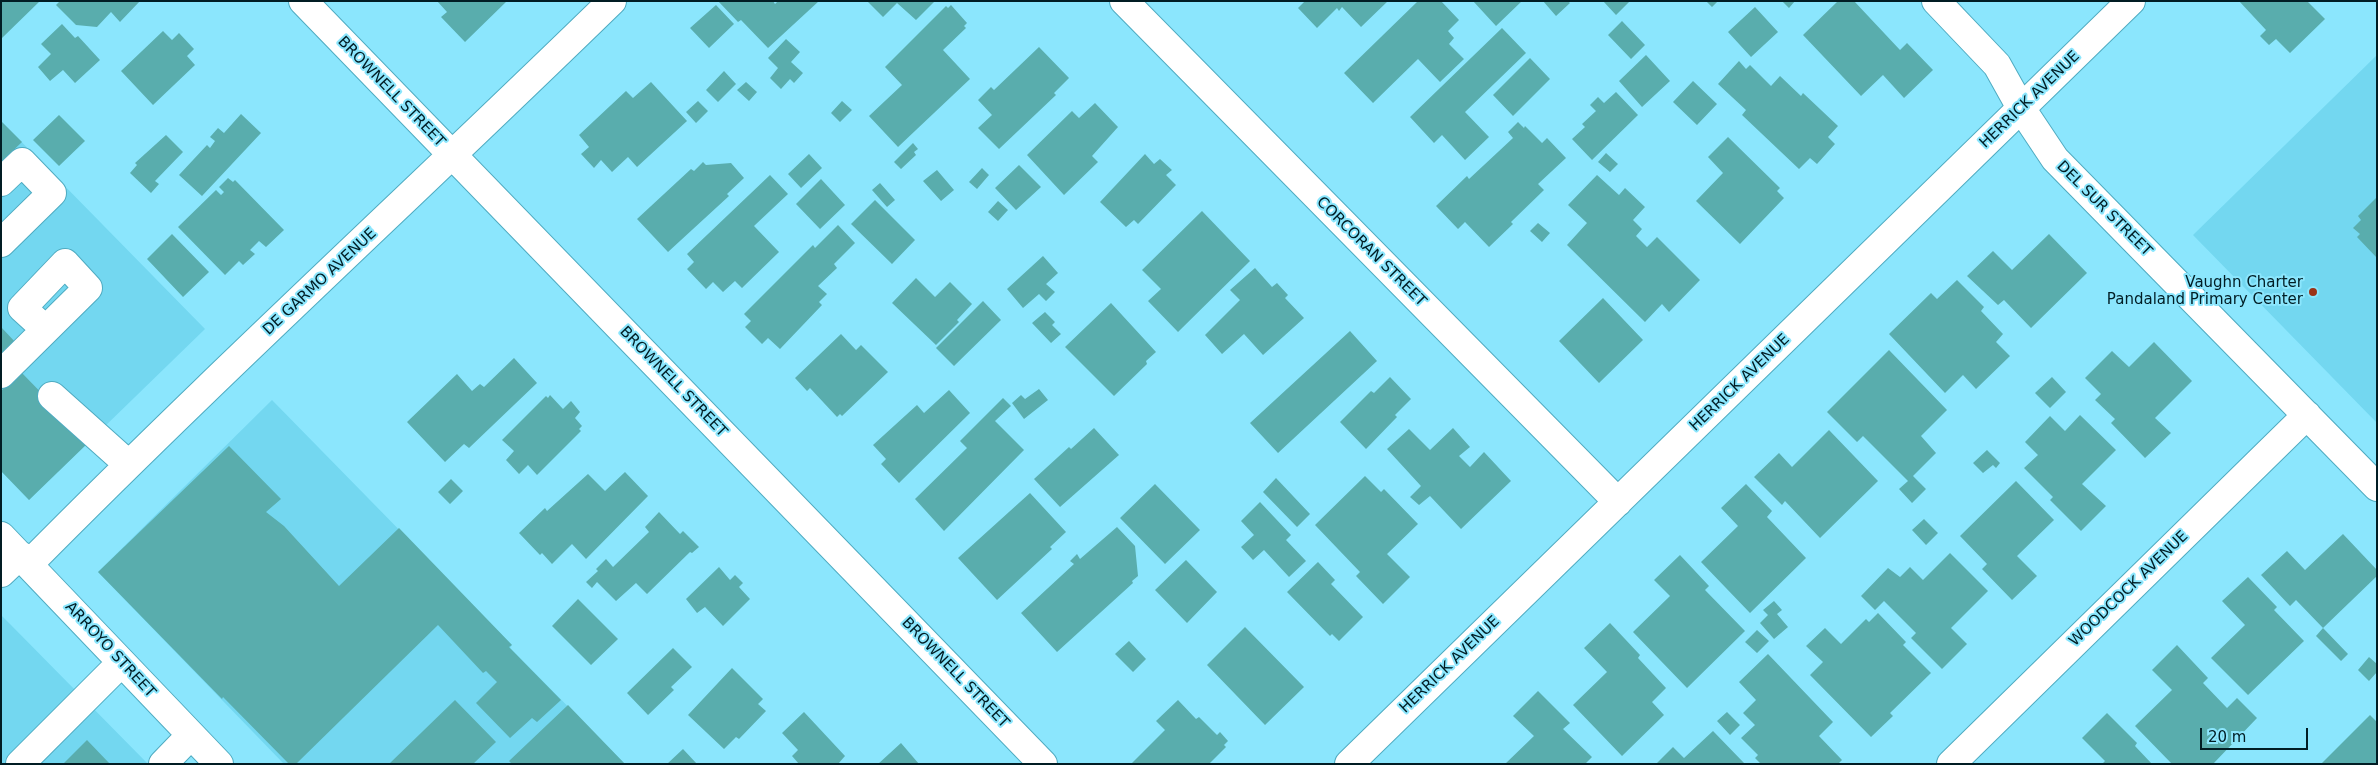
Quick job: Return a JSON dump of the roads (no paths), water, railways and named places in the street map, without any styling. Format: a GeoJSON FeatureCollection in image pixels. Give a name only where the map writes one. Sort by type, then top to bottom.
{"type":"FeatureCollection","features":[{"type":"Feature","properties":{"kind":"street","name":"BROWNELL STREET"},"geometry":{"type":"LineString","coordinates":[[303,1],[1044,764]]}},
{"type":"Feature","properties":{"kind":"street","name":"DE GARMO AVENUE"},"geometry":{"type":"LineString","coordinates":[[17,564],[128,464],[453,156],[612,1]]}},
{"type":"Feature","properties":{"kind":"street","name":"CORCORAN STREET"},"geometry":{"type":"LineString","coordinates":[[1124,1],[1618,502]]}},
{"type":"Feature","properties":{"kind":"street","name":"DEL SUR STREET"},"geometry":{"type":"LineString","coordinates":[[1936,1],[1997,65],[2021,108],[2055,159],[2377,487]]}},
{"type":"Feature","properties":{"kind":"street","name":"HERRICK AVENUE"},"geometry":{"type":"LineString","coordinates":[[1349,764],[2131,1]]}},
{"type":"Feature","properties":{"kind":"street"},"geometry":{"type":"LineString","coordinates":[[1,182],[22,162],[52,194],[1,243]]}},
{"type":"Feature","properties":{"kind":"street"},"geometry":{"type":"LineString","coordinates":[[1,374],[45,329]]}},
{"type":"Feature","properties":{"kind":"street"},"geometry":{"type":"LineString","coordinates":[[52,396],[128,464]]}},
{"type":"Feature","properties":{"kind":"street","name":"WOODCOCK AVENUE"},"geometry":{"type":"LineString","coordinates":[[1951,764],[2308,416]]}},
{"type":"Feature","properties":{"kind":"street","name":"ARROYO STREET"},"geometry":{"type":"LineString","coordinates":[[1,536],[17,564],[121,663],[219,764]]}},
{"type":"Feature","properties":{"kind":"street"},"geometry":{"type":"LineString","coordinates":[[20,764],[121,663]]}},
{"type":"Feature","properties":{"kind":"street"},"geometry":{"type":"LineString","coordinates":[[163,764],[191,735]]}},
{"type":"Feature","properties":{"kind":"place","name":"Vaughn Charter Pandaland Primary Center"},"geometry":{"type":"Point","coordinates":[2313,292]}}]}
